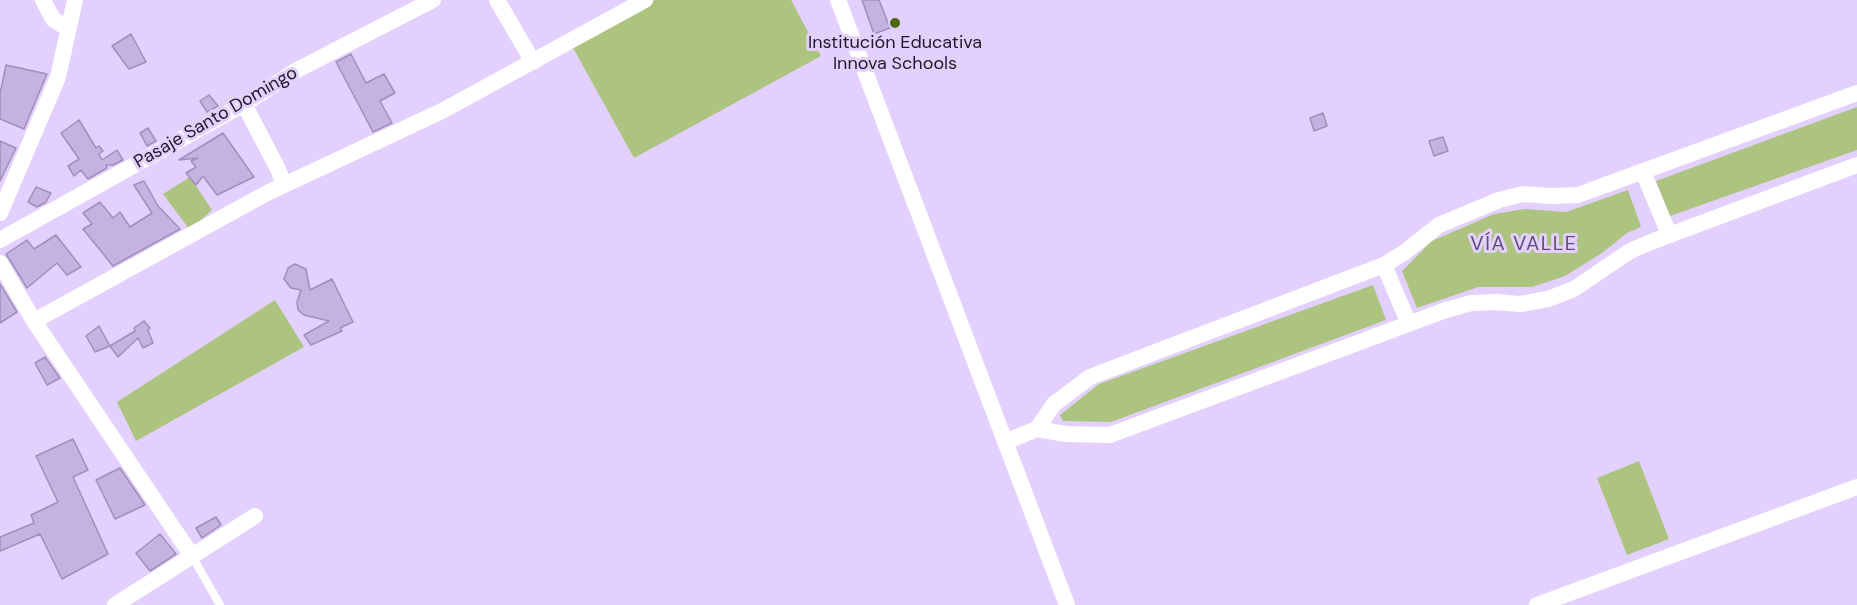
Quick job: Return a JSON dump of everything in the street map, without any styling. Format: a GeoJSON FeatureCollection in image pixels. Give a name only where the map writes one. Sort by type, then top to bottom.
{"type":"FeatureCollection","features":[{"type":"Feature","properties":{"kind":"street"},"geometry":{"type":"LineString","coordinates":[[43,0],[53,19],[68,29]]}},
{"type":"Feature","properties":{"kind":"street"},"geometry":{"type":"LineString","coordinates":[[0,213],[58,76],[75,0]]}},
{"type":"Feature","properties":{"kind":"street","name":"Pasaje Santo Domingo"},"geometry":{"type":"LineString","coordinates":[[0,240],[244,104],[297,70],[433,0]]}},
{"type":"Feature","properties":{"kind":"street"},"geometry":{"type":"LineString","coordinates":[[497,0],[533,62]]}},
{"type":"Feature","properties":{"kind":"street"},"geometry":{"type":"LineString","coordinates":[[34,321],[284,185],[442,111],[645,0]]}},
{"type":"Feature","properties":{"kind":"street"},"geometry":{"type":"LineString","coordinates":[[838,0],[1067,605]]}},
{"type":"Feature","properties":{"kind":"street"},"geometry":{"type":"LineString","coordinates":[[1037,429],[1053,404],[1089,377],[1384,265],[1405,252],[1438,225],[1499,200],[1523,194],[1578,195],[1857,93]]}},
{"type":"Feature","properties":{"kind":"street"},"geometry":{"type":"LineString","coordinates":[[244,104],[284,185]]}},
{"type":"Feature","properties":{"kind":"street"},"geometry":{"type":"LineString","coordinates":[[1005,442],[1037,429],[1066,434],[1110,435],[1446,310],[1471,303],[1520,304],[1548,299],[1574,289],[1630,251],[1669,234],[1857,165]]}},
{"type":"Feature","properties":{"kind":"street"},"geometry":{"type":"LineString","coordinates":[[1643,172],[1669,234]]}},
{"type":"Feature","properties":{"kind":"street"},"geometry":{"type":"LineString","coordinates":[[0,263],[34,321],[192,556]]}},
{"type":"Feature","properties":{"kind":"street"},"geometry":{"type":"LineString","coordinates":[[1384,265],[1409,324]]}},
{"type":"Feature","properties":{"kind":"street"},"geometry":{"type":"LineString","coordinates":[[1537,605],[1857,487]]}},
{"type":"Feature","properties":{"kind":"street"},"geometry":{"type":"LineString","coordinates":[[116,605],[255,516]]}},
{"type":"Feature","properties":{"kind":"lane"},"geometry":{"type":"LineString","coordinates":[[192,556],[220,605]]}},
{"type":"Feature","properties":{"kind":"green space"},"geometry":{"type":"Polygon","coordinates":[[[655,0],[791,0],[821,56],[634,158],[572,46],[655,0]]]}},
{"type":"Feature","properties":{"kind":"green space"},"geometry":{"type":"Polygon","coordinates":[[[1857,107],[1857,150],[1670,216],[1656,181],[1857,107]]]}},
{"type":"Feature","properties":{"kind":"green space"},"geometry":{"type":"Polygon","coordinates":[[[190,177],[212,210],[190,230],[163,194],[190,177]]]}},
{"type":"Feature","properties":{"kind":"green space"},"geometry":{"type":"Polygon","coordinates":[[[1628,190],[1641,227],[1627,233],[1602,253],[1565,276],[1532,287],[1478,287],[1417,308],[1402,271],[1432,241],[1494,214],[1525,209],[1566,212],[1628,190]]]}},
{"type":"Feature","properties":{"kind":"green space"},"geometry":{"type":"Polygon","coordinates":[[[1373,285],[1386,320],[1111,422],[1063,421],[1060,415],[1099,384],[1373,285]]]}},
{"type":"Feature","properties":{"kind":"green space"},"geometry":{"type":"Polygon","coordinates":[[[275,300],[304,347],[136,441],[117,402],[275,300]]]}},
{"type":"Feature","properties":{"kind":"green space"},"geometry":{"type":"Polygon","coordinates":[[[1639,461],[1669,539],[1627,555],[1597,478],[1639,461]]]}},
{"type":"Feature","properties":{"kind":"building"},"geometry":{"type":"Polygon","coordinates":[[[862,0],[879,0],[890,28],[874,34],[862,0]]]}},
{"type":"Feature","properties":{"kind":"building"},"geometry":{"type":"Polygon","coordinates":[[[131,34],[146,62],[129,69],[112,46],[131,34]]]}},
{"type":"Feature","properties":{"kind":"building"},"geometry":{"type":"Polygon","coordinates":[[[351,54],[366,83],[384,74],[395,93],[380,101],[392,123],[373,132],[336,62],[351,54]]]}},
{"type":"Feature","properties":{"kind":"building"},"geometry":{"type":"Polygon","coordinates":[[[6,65],[47,74],[24,129],[0,119],[0,94],[6,65]]]}},
{"type":"Feature","properties":{"kind":"building"},"geometry":{"type":"Polygon","coordinates":[[[209,95],[218,106],[207,112],[200,101],[209,95]]]}},
{"type":"Feature","properties":{"kind":"building"},"geometry":{"type":"Polygon","coordinates":[[[1323,113],[1327,126],[1314,131],[1310,118],[1323,113]]]}},
{"type":"Feature","properties":{"kind":"building"},"geometry":{"type":"Polygon","coordinates":[[[79,120],[96,148],[99,146],[103,151],[99,154],[102,160],[117,150],[123,160],[113,165],[106,165],[107,168],[88,179],[81,170],[74,176],[68,166],[79,159],[61,133],[79,120]]]}},
{"type":"Feature","properties":{"kind":"building"},"geometry":{"type":"Polygon","coordinates":[[[148,128],[156,141],[147,146],[140,133],[148,128]]]}},
{"type":"Feature","properties":{"kind":"building"},"geometry":{"type":"Polygon","coordinates":[[[223,133],[254,177],[217,195],[203,176],[196,185],[186,173],[196,167],[191,161],[198,158],[179,160],[223,133]]]}},
{"type":"Feature","properties":{"kind":"building"},"geometry":{"type":"Polygon","coordinates":[[[1443,137],[1448,151],[1434,156],[1429,141],[1443,137]]]}},
{"type":"Feature","properties":{"kind":"building"},"geometry":{"type":"Polygon","coordinates":[[[0,141],[16,148],[0,181],[0,141]]]}},
{"type":"Feature","properties":{"kind":"building"},"geometry":{"type":"Polygon","coordinates":[[[144,181],[158,206],[180,229],[113,266],[83,229],[92,224],[83,213],[100,202],[113,218],[120,212],[130,227],[152,213],[134,185],[144,181]]]}},
{"type":"Feature","properties":{"kind":"building"},"geometry":{"type":"Polygon","coordinates":[[[36,187],[51,193],[46,202],[37,207],[28,202],[36,187]]]}},
{"type":"Feature","properties":{"kind":"building"},"geometry":{"type":"Polygon","coordinates":[[[56,235],[81,267],[67,275],[57,263],[27,288],[6,254],[27,240],[34,249],[56,235]]]}},
{"type":"Feature","properties":{"kind":"building"},"geometry":{"type":"Polygon","coordinates":[[[295,264],[306,269],[310,290],[332,279],[353,322],[340,328],[342,331],[311,345],[304,335],[329,321],[304,315],[298,310],[297,302],[301,290],[291,288],[284,279],[288,268],[295,264]]]}},
{"type":"Feature","properties":{"kind":"building"},"geometry":{"type":"Polygon","coordinates":[[[0,284],[17,312],[0,323],[0,284]]]}},
{"type":"Feature","properties":{"kind":"building"},"geometry":{"type":"Polygon","coordinates":[[[144,321],[150,328],[148,330],[153,343],[143,348],[138,338],[118,357],[110,346],[135,331],[134,328],[144,321]]]}},
{"type":"Feature","properties":{"kind":"building"},"geometry":{"type":"Polygon","coordinates":[[[99,326],[110,346],[95,352],[86,336],[99,326]]]}},
{"type":"Feature","properties":{"kind":"building"},"geometry":{"type":"Polygon","coordinates":[[[45,357],[60,378],[47,385],[35,363],[45,357]]]}},
{"type":"Feature","properties":{"kind":"building"},"geometry":{"type":"Polygon","coordinates":[[[73,439],[88,470],[73,477],[108,554],[62,579],[40,534],[0,551],[0,537],[34,523],[31,515],[58,502],[36,456],[73,439]]]}},
{"type":"Feature","properties":{"kind":"building"},"geometry":{"type":"Polygon","coordinates":[[[120,468],[145,505],[115,519],[96,480],[120,468]]]}},
{"type":"Feature","properties":{"kind":"building"},"geometry":{"type":"Polygon","coordinates":[[[216,517],[221,525],[202,538],[196,528],[216,517]]]}},
{"type":"Feature","properties":{"kind":"building"},"geometry":{"type":"Polygon","coordinates":[[[160,534],[176,554],[150,571],[136,553],[160,534]]]}},
{"type":"Feature","properties":{"kind":"place","name":"Institución Educativa Innova Schools"},"geometry":{"type":"Point","coordinates":[895,23]}},
{"type":"Feature","properties":{"kind":"district","name":"VÍA VALLE"},"geometry":{"type":"Point","coordinates":[1524,245]}}]}
